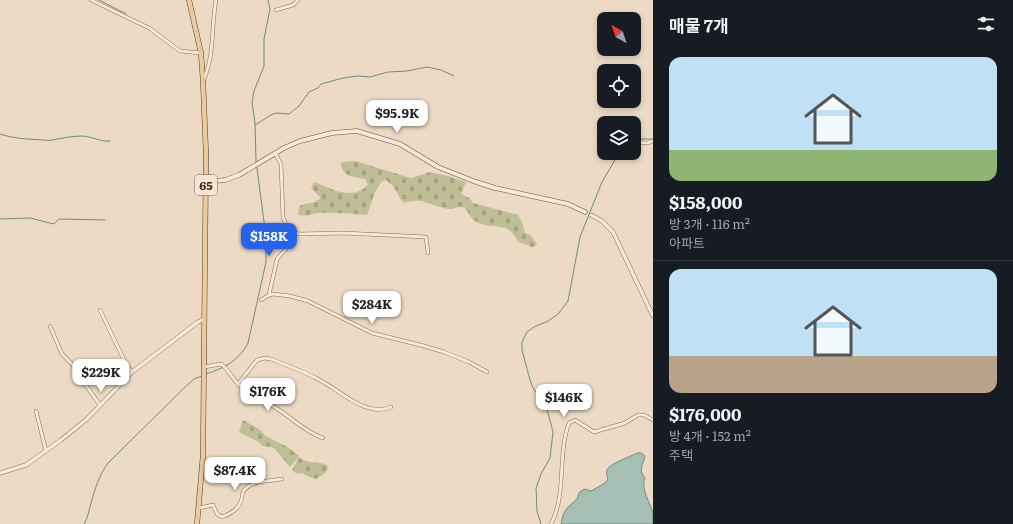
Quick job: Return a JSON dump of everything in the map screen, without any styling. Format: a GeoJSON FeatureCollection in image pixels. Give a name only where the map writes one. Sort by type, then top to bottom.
{"type":"FeatureCollection","features":[{"type":"Feature","properties":{"kind":"main road","name":"65"},"geometry":{"type":"LineString","coordinates":[[189,0],[201,53],[204,80],[206,182],[203,455],[197,524]]}},
{"type":"Feature","properties":{"kind":"main road"},"geometry":{"type":"LineString","coordinates":[[206,182],[225,180],[239,175],[291,144],[316,136],[339,132],[360,131],[400,144],[438,167],[476,182],[495,188],[568,204],[585,212]]}},
{"type":"Feature","properties":{"kind":"street"},"geometry":{"type":"LineString","coordinates":[[91,0],[149,28],[180,51],[201,53]]}},
{"type":"Feature","properties":{"kind":"street"},"geometry":{"type":"LineString","coordinates":[[204,80],[208,71],[210,60],[216,0]]}},
{"type":"Feature","properties":{"kind":"street"},"geometry":{"type":"LineString","coordinates":[[276,10],[293,5],[298,0]]}},
{"type":"Feature","properties":{"kind":"street"},"geometry":{"type":"LineString","coordinates":[[641,142],[652,142]]}},
{"type":"Feature","properties":{"kind":"street"},"geometry":{"type":"LineString","coordinates":[[275,153],[281,164],[283,217],[287,227],[294,233],[343,233],[426,237],[428,253]]}},
{"type":"Feature","properties":{"kind":"street"},"geometry":{"type":"LineString","coordinates":[[591,215],[602,221],[613,232],[653,316]]}},
{"type":"Feature","properties":{"kind":"street"},"geometry":{"type":"LineString","coordinates":[[269,295],[277,259],[286,249],[294,233]]}},
{"type":"Feature","properties":{"kind":"street"},"geometry":{"type":"LineString","coordinates":[[261,300],[269,295],[290,296],[308,301],[372,334],[434,348],[469,362],[488,372]]}},
{"type":"Feature","properties":{"kind":"street"},"geometry":{"type":"LineString","coordinates":[[100,310],[126,364],[132,372]]}},
{"type":"Feature","properties":{"kind":"street"},"geometry":{"type":"LineString","coordinates":[[0,473],[26,465],[46,451],[85,421],[132,372],[204,319]]}},
{"type":"Feature","properties":{"kind":"street"},"geometry":{"type":"LineString","coordinates":[[50,326],[62,354],[73,365],[100,405]]}},
{"type":"Feature","properties":{"kind":"street"},"geometry":{"type":"LineString","coordinates":[[238,384],[257,360],[265,358],[271,359],[318,379],[369,408],[381,410],[391,406]]}},
{"type":"Feature","properties":{"kind":"street"},"geometry":{"type":"LineString","coordinates":[[203,369],[220,363],[228,368],[238,384],[277,408],[313,435],[323,438]]}},
{"type":"Feature","properties":{"kind":"street"},"geometry":{"type":"LineString","coordinates":[[36,411],[46,451]]}},
{"type":"Feature","properties":{"kind":"street"},"geometry":{"type":"LineString","coordinates":[[551,524],[556,509],[562,458],[569,423],[574,420],[594,432],[625,423],[638,415],[644,415],[653,420]]}},
{"type":"Feature","properties":{"kind":"street"},"geometry":{"type":"LineString","coordinates":[[199,508],[213,505],[217,514],[222,517],[232,512],[239,506],[243,491],[249,486],[282,479]]}},
{"type":"Feature","properties":{"kind":"green space"},"geometry":{"type":"Polygon","coordinates":[[[355,161],[411,178],[430,172],[466,182],[461,194],[469,198],[473,203],[518,215],[525,233],[530,235],[537,244],[536,246],[532,247],[518,242],[514,235],[505,228],[488,226],[475,221],[463,207],[447,209],[419,201],[403,203],[393,186],[386,180],[382,181],[375,192],[367,215],[317,213],[305,216],[298,214],[299,207],[301,205],[315,202],[321,198],[311,188],[314,182],[344,193],[364,189],[368,185],[365,179],[350,176],[344,172],[342,168],[341,164],[343,162],[355,161]]]}},
{"type":"Feature","properties":{"kind":"green space"},"geometry":{"type":"Polygon","coordinates":[[[243,420],[259,429],[266,436],[289,448],[299,456],[290,467],[275,449],[262,446],[259,442],[239,432],[243,420]]]}},
{"type":"Feature","properties":{"kind":"green space"},"geometry":{"type":"Polygon","coordinates":[[[299,457],[306,461],[322,463],[329,467],[325,473],[316,479],[302,473],[297,474],[292,470],[299,457]]]}},
{"type":"Feature","properties":{"kind":"shaded area"},"geometry":{"type":"Polygon","coordinates":[[[638,453],[645,456],[641,470],[645,478],[644,487],[653,514],[653,524],[561,524],[563,515],[567,508],[577,499],[579,493],[584,489],[591,491],[605,483],[608,479],[607,470],[612,465],[638,453]]]}},
{"type":"Feature","properties":{"kind":"waterway"},"geometry":{"type":"LineString","coordinates":[[99,0],[126,14]]}},
{"type":"Feature","properties":{"kind":"waterway"},"geometry":{"type":"LineString","coordinates":[[256,161],[255,123],[252,102],[254,91],[264,66],[264,39],[270,9],[268,0]]}},
{"type":"Feature","properties":{"kind":"waterway"},"geometry":{"type":"LineString","coordinates":[[255,125],[276,113],[289,114],[299,106],[309,92],[318,88],[321,84],[343,78],[358,76],[370,77],[388,72],[407,71],[427,67],[441,70],[454,76]]}},
{"type":"Feature","properties":{"kind":"waterway"},"geometry":{"type":"LineString","coordinates":[[0,134],[16,138],[48,140],[83,136],[103,141],[110,141]]}},
{"type":"Feature","properties":{"kind":"waterway"},"geometry":{"type":"LineString","coordinates":[[641,139],[653,139]]}},
{"type":"Feature","properties":{"kind":"waterway"},"geometry":{"type":"LineString","coordinates":[[541,524],[537,511],[536,488],[541,474],[550,458],[553,432],[547,409],[533,388],[530,380],[522,350],[522,342],[527,332],[558,314],[568,301],[580,237],[602,182],[615,160]]}},
{"type":"Feature","properties":{"kind":"waterway"},"geometry":{"type":"LineString","coordinates":[[257,168],[266,237]]}},
{"type":"Feature","properties":{"kind":"waterway"},"geometry":{"type":"LineString","coordinates":[[0,219],[30,218],[54,224],[59,219],[105,220]]}},
{"type":"Feature","properties":{"kind":"waterway"},"geometry":{"type":"LineString","coordinates":[[206,374],[219,369],[236,359],[248,343],[266,262],[266,240]]}},
{"type":"Feature","properties":{"kind":"waterway"},"geometry":{"type":"LineString","coordinates":[[84,524],[98,482],[108,463],[181,391],[194,379],[202,376]]}}]}
